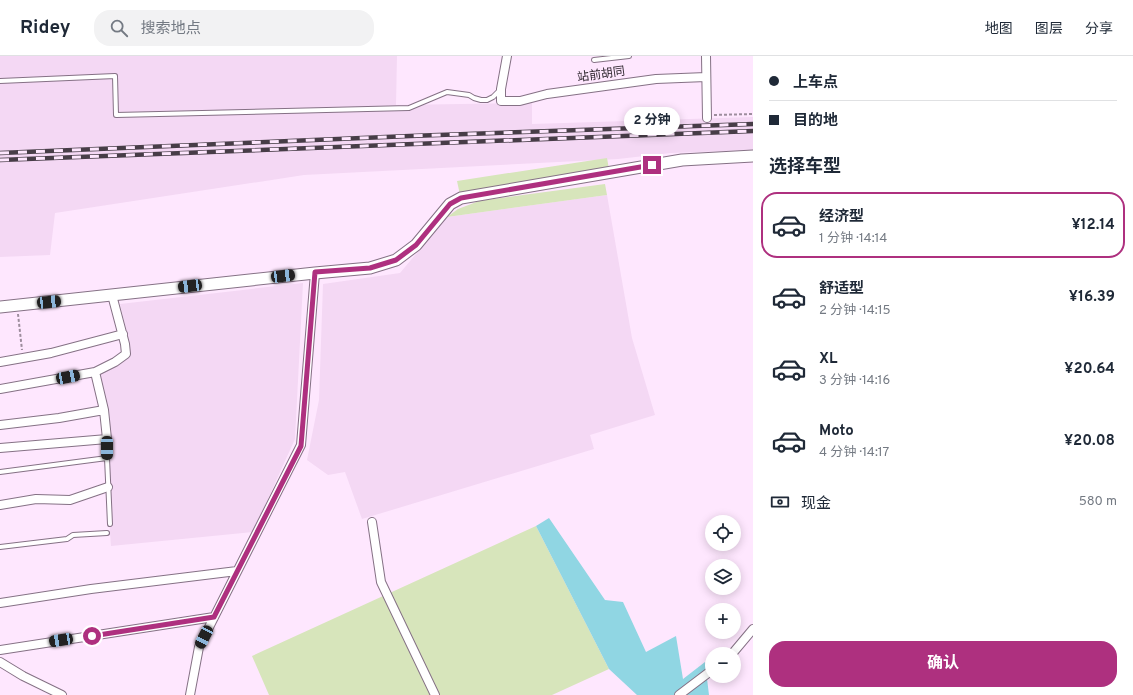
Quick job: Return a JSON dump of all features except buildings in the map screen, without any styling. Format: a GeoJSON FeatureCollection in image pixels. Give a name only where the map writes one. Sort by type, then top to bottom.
{"type":"FeatureCollection","features":[{"type":"Feature","properties":{"kind":"street"},"geometry":{"type":"LineString","coordinates":[[501,89],[507,56]]}},
{"type":"Feature","properties":{"kind":"street"},"geometry":{"type":"LineString","coordinates":[[706,56],[707,117]]}},
{"type":"Feature","properties":{"kind":"street","name":"站前胡同"},"geometry":{"type":"LineString","coordinates":[[501,89],[501,100],[520,100],[547,94],[656,79],[706,77]]}},
{"type":"Feature","properties":{"kind":"street"},"geometry":{"type":"LineString","coordinates":[[0,307],[315,272],[370,268],[396,260],[416,245],[450,204],[461,198],[682,160],[753,156]]}},
{"type":"Feature","properties":{"kind":"street"},"geometry":{"type":"LineString","coordinates":[[190,695],[199,647],[301,446],[315,272]]}},
{"type":"Feature","properties":{"kind":"street"},"geometry":{"type":"LineString","coordinates":[[0,389],[95,372],[115,362],[126,354],[125,344],[112,295]]}},
{"type":"Feature","properties":{"kind":"street"},"geometry":{"type":"LineString","coordinates":[[0,362],[51,353],[122,334]]}},
{"type":"Feature","properties":{"kind":"street"},"geometry":{"type":"LineString","coordinates":[[0,448],[107,439],[104,410],[95,372]]}},
{"type":"Feature","properties":{"kind":"street"},"geometry":{"type":"LineString","coordinates":[[0,424],[59,418],[104,410]]}},
{"type":"Feature","properties":{"kind":"street"},"geometry":{"type":"LineString","coordinates":[[0,505],[36,499],[70,500],[108,487]]}},
{"type":"Feature","properties":{"kind":"street"},"geometry":{"type":"LineString","coordinates":[[372,522],[381,582],[435,695]]}},
{"type":"Feature","properties":{"kind":"street"},"geometry":{"type":"LineString","coordinates":[[0,603],[91,589],[237,571]]}},
{"type":"Feature","properties":{"kind":"street"},"geometry":{"type":"LineString","coordinates":[[0,650],[214,617]]}},
{"type":"Feature","properties":{"kind":"street"},"geometry":{"type":"LineString","coordinates":[[738,647],[753,629]]}},
{"type":"Feature","properties":{"kind":"street"},"geometry":{"type":"LineString","coordinates":[[0,662],[62,695]]}},
{"type":"Feature","properties":{"kind":"street"},"geometry":{"type":"LineString","coordinates":[[679,695],[705,675]]}},
{"type":"Feature","properties":{"kind":"lane"},"geometry":{"type":"LineString","coordinates":[[594,60],[629,56]]}},
{"type":"Feature","properties":{"kind":"lane"},"geometry":{"type":"LineString","coordinates":[[0,81],[115,76],[116,115],[409,108],[447,92],[469,95],[481,100],[487,100],[493,97],[501,89]]}},
{"type":"Feature","properties":{"kind":"lane"},"geometry":{"type":"LineString","coordinates":[[107,439],[110,524]]}},
{"type":"Feature","properties":{"kind":"lane"},"geometry":{"type":"LineString","coordinates":[[0,472],[107,458]]}},
{"type":"Feature","properties":{"kind":"lane"},"geometry":{"type":"LineString","coordinates":[[0,547],[67,539],[73,535],[107,533]]}},
{"type":"Feature","properties":{"kind":"path"},"geometry":{"type":"LineString","coordinates":[[707,117],[753,114]]}},
{"type":"Feature","properties":{"kind":"path"},"geometry":{"type":"LineString","coordinates":[[17,305],[23,358]]}},
{"type":"Feature","properties":{"kind":"shaded area"},"geometry":{"type":"Polygon","coordinates":[[[0,56],[397,56],[396,105],[532,103],[532,124],[753,117],[753,150],[671,153],[618,159],[304,175],[55,213],[50,255],[0,257],[0,56]]]}},
{"type":"Feature","properties":{"kind":"shaded area"},"geometry":{"type":"Polygon","coordinates":[[[607,195],[632,338],[655,415],[590,435],[594,449],[362,519],[345,472],[328,475],[307,460],[319,400],[323,284],[400,273],[447,217],[607,195]]]}},
{"type":"Feature","properties":{"kind":"shaded area"},"geometry":{"type":"Polygon","coordinates":[[[303,283],[295,439],[253,532],[111,546],[98,375],[128,357],[129,341],[120,304],[303,283]]]}},
{"type":"Feature","properties":{"kind":"green space"},"geometry":{"type":"Polygon","coordinates":[[[607,158],[609,169],[460,195],[457,181],[607,158]]]}},
{"type":"Feature","properties":{"kind":"green space"},"geometry":{"type":"Polygon","coordinates":[[[605,184],[607,195],[447,217],[458,209],[479,201],[605,184]]]}},
{"type":"Feature","properties":{"kind":"green space"},"geometry":{"type":"Polygon","coordinates":[[[536,526],[609,669],[552,695],[269,695],[252,656],[536,526]]]}},
{"type":"Feature","properties":{"kind":"water"},"geometry":{"type":"Polygon","coordinates":[[[549,518],[605,600],[623,602],[646,652],[676,636],[683,679],[705,662],[705,683],[708,683],[709,695],[637,695],[609,669],[536,526],[549,518]]]}},
{"type":"Feature","properties":{"kind":"railway"},"geometry":{"type":"LineString","coordinates":[[0,153],[410,136],[753,124]]}},
{"type":"Feature","properties":{"kind":"railway"},"geometry":{"type":"LineString","coordinates":[[0,160],[753,131]]}},
{"type":"Feature","properties":{"kind":"route"},"geometry":{"type":"LineString","coordinates":[[92,636],[214,617],[301,446],[315,272],[370,268],[396,260],[416,245],[450,204],[461,198],[652,165]]}}]}
